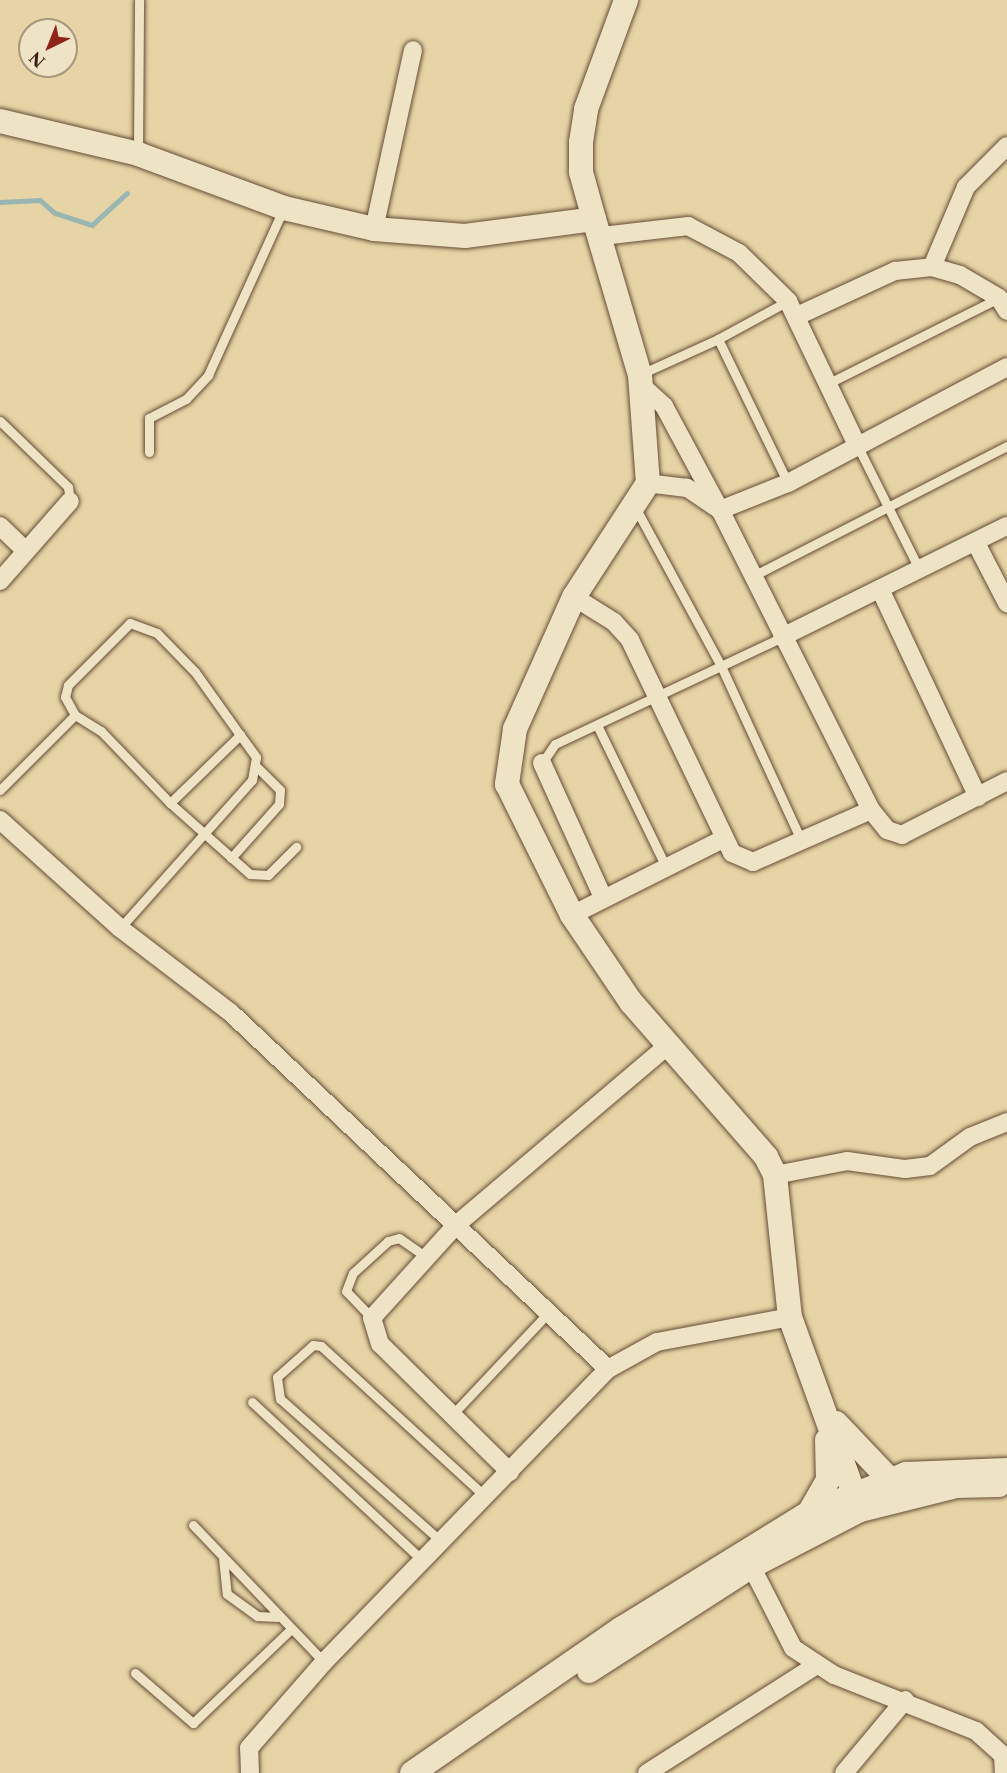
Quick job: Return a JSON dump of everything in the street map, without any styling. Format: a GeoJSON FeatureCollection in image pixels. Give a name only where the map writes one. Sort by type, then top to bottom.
{"type":"FeatureCollection","features":[{"type":"Feature","properties":{"kind":"main road"},"geometry":{"type":"LineString","coordinates":[[626,0],[586,109],[581,142],[581,172],[641,380],[648,483],[635,507],[574,597],[507,759],[515,804],[572,915],[666,1047],[754,1140],[775,1175],[790,1317],[827,1427],[857,1501]]}},
{"type":"Feature","properties":{"kind":"main road"},"geometry":{"type":"LineString","coordinates":[[0,121],[138,154],[284,208],[374,229],[465,236],[598,228]]}},
{"type":"Feature","properties":{"kind":"main road"},"geometry":{"type":"LineString","coordinates":[[818,1396],[849,1442],[890,1480]]}},
{"type":"Feature","properties":{"kind":"main road"},"geometry":{"type":"LineString","coordinates":[[809,1513],[828,1480],[827,1427]]}},
{"type":"Feature","properties":{"kind":"main road"},"geometry":{"type":"LineString","coordinates":[[412,1773],[748,1559],[857,1501],[890,1480],[952,1469],[1007,1470]]}},
{"type":"Feature","properties":{"kind":"main road"},"geometry":{"type":"LineString","coordinates":[[434,1773],[748,1559],[809,1513],[857,1501],[956,1486],[1007,1485]]}},
{"type":"Feature","properties":{"kind":"street"},"geometry":{"type":"LineString","coordinates":[[374,229],[413,50]]}},
{"type":"Feature","properties":{"kind":"street"},"geometry":{"type":"LineString","coordinates":[[932,267],[966,187],[1007,146]]}},
{"type":"Feature","properties":{"kind":"street"},"geometry":{"type":"LineString","coordinates":[[598,228],[688,226],[710,233],[792,308],[857,446]]}},
{"type":"Feature","properties":{"kind":"street"},"geometry":{"type":"LineString","coordinates":[[792,308],[895,271],[932,267],[960,275],[1003,304]]}},
{"type":"Feature","properties":{"kind":"street"},"geometry":{"type":"LineString","coordinates":[[720,510],[788,483],[1007,367]]}},
{"type":"Feature","properties":{"kind":"street"},"geometry":{"type":"LineString","coordinates":[[641,380],[664,406],[720,510],[751,576],[871,810],[887,830],[902,835],[1007,781]]}},
{"type":"Feature","properties":{"kind":"street"},"geometry":{"type":"LineString","coordinates":[[648,483],[687,488],[720,510]]}},
{"type":"Feature","properties":{"kind":"street"},"geometry":{"type":"LineString","coordinates":[[0,581],[69,501]]}},
{"type":"Feature","properties":{"kind":"street"},"geometry":{"type":"LineString","coordinates":[[0,526],[26,551]]}},
{"type":"Feature","properties":{"kind":"street"},"geometry":{"type":"LineString","coordinates":[[783,637],[1007,526]]}},
{"type":"Feature","properties":{"kind":"street"},"geometry":{"type":"LineString","coordinates":[[976,543],[1007,603]]}},
{"type":"Feature","properties":{"kind":"street"},"geometry":{"type":"LineString","coordinates":[[880,589],[978,797]]}},
{"type":"Feature","properties":{"kind":"street"},"geometry":{"type":"LineString","coordinates":[[574,597],[614,622],[630,640],[723,839],[732,853],[753,862],[871,810]]}},
{"type":"Feature","properties":{"kind":"street"},"geometry":{"type":"LineString","coordinates":[[542,763],[602,895]]}},
{"type":"Feature","properties":{"kind":"street"},"geometry":{"type":"LineString","coordinates":[[0,820],[120,927],[230,1011],[608,1369]]}},
{"type":"Feature","properties":{"kind":"street"},"geometry":{"type":"LineString","coordinates":[[572,915],[602,895],[723,839]]}},
{"type":"Feature","properties":{"kind":"street"},"geometry":{"type":"LineString","coordinates":[[510,1472],[380,1344],[372,1318],[425,1256],[456,1225],[666,1047]]}},
{"type":"Feature","properties":{"kind":"street"},"geometry":{"type":"LineString","coordinates":[[775,1175],[846,1161],[905,1169],[930,1166],[970,1137],[1007,1122]]}},
{"type":"Feature","properties":{"kind":"street"},"geometry":{"type":"LineString","coordinates":[[250,1773],[249,1748],[324,1662],[425,1563],[608,1369],[657,1342],[790,1317]]}},
{"type":"Feature","properties":{"kind":"street"},"geometry":{"type":"LineString","coordinates":[[748,1559],[793,1648],[815,1666],[904,1700],[995,1744],[1004,1773]]}},
{"type":"Feature","properties":{"kind":"street"},"geometry":{"type":"LineString","coordinates":[[647,1773],[815,1666]]}},
{"type":"Feature","properties":{"kind":"street"},"geometry":{"type":"LineString","coordinates":[[844,1773],[904,1700]]}},
{"type":"Feature","properties":{"kind":"lane"},"geometry":{"type":"LineString","coordinates":[[138,154],[139,0]]}},
{"type":"Feature","properties":{"kind":"lane"},"geometry":{"type":"LineString","coordinates":[[149,452],[149,418],[186,399],[208,375],[284,208]]}},
{"type":"Feature","properties":{"kind":"lane"},"geometry":{"type":"LineString","coordinates":[[828,384],[1003,304]]}},
{"type":"Feature","properties":{"kind":"lane"},"geometry":{"type":"LineString","coordinates":[[641,380],[718,339],[792,308]]}},
{"type":"Feature","properties":{"kind":"lane"},"geometry":{"type":"LineString","coordinates":[[718,339],[788,483]]}},
{"type":"Feature","properties":{"kind":"lane"},"geometry":{"type":"LineString","coordinates":[[0,421],[68,487],[69,501]]}},
{"type":"Feature","properties":{"kind":"lane"},"geometry":{"type":"LineString","coordinates":[[857,446],[920,571]]}},
{"type":"Feature","properties":{"kind":"lane"},"geometry":{"type":"LineString","coordinates":[[751,576],[1007,446]]}},
{"type":"Feature","properties":{"kind":"lane"},"geometry":{"type":"LineString","coordinates":[[635,507],[721,666],[802,842]]}},
{"type":"Feature","properties":{"kind":"lane"},"geometry":{"type":"LineString","coordinates":[[231,858],[279,804],[280,790],[258,768],[240,735],[195,672],[139,623],[120,629],[68,685],[65,697],[75,715],[101,731],[203,834],[231,858],[258,878],[268,875],[296,847]]}},
{"type":"Feature","properties":{"kind":"lane"},"geometry":{"type":"LineString","coordinates":[[542,763],[555,744],[783,637]]}},
{"type":"Feature","properties":{"kind":"lane"},"geometry":{"type":"LineString","coordinates":[[0,790],[75,715]]}},
{"type":"Feature","properties":{"kind":"lane"},"geometry":{"type":"LineString","coordinates":[[597,725],[665,864]]}},
{"type":"Feature","properties":{"kind":"lane"},"geometry":{"type":"LineString","coordinates":[[170,803],[240,735]]}},
{"type":"Feature","properties":{"kind":"lane"},"geometry":{"type":"LineString","coordinates":[[120,927],[258,768]]}},
{"type":"Feature","properties":{"kind":"lane"},"geometry":{"type":"LineString","coordinates":[[372,1318],[346,1292],[353,1273],[388,1241],[399,1238],[425,1256]]}},
{"type":"Feature","properties":{"kind":"lane"},"geometry":{"type":"LineString","coordinates":[[452,1416],[548,1313]]}},
{"type":"Feature","properties":{"kind":"lane"},"geometry":{"type":"LineString","coordinates":[[443,1543],[280,1399],[277,1377],[313,1345],[321,1346],[486,1497]]}},
{"type":"Feature","properties":{"kind":"lane"},"geometry":{"type":"LineString","coordinates":[[252,1402],[425,1563]]}},
{"type":"Feature","properties":{"kind":"lane"},"geometry":{"type":"LineString","coordinates":[[193,1526],[290,1630],[324,1662]]}},
{"type":"Feature","properties":{"kind":"lane"},"geometry":{"type":"LineString","coordinates":[[223,1558],[227,1594],[257,1616],[278,1617]]}},
{"type":"Feature","properties":{"kind":"lane"},"geometry":{"type":"LineString","coordinates":[[135,1673],[193,1723],[290,1630]]}},
{"type":"Feature","properties":{"kind":"waterway"},"geometry":{"type":"LineString","coordinates":[[0,202],[40,200],[55,213],[92,225],[127,193]]}}]}
